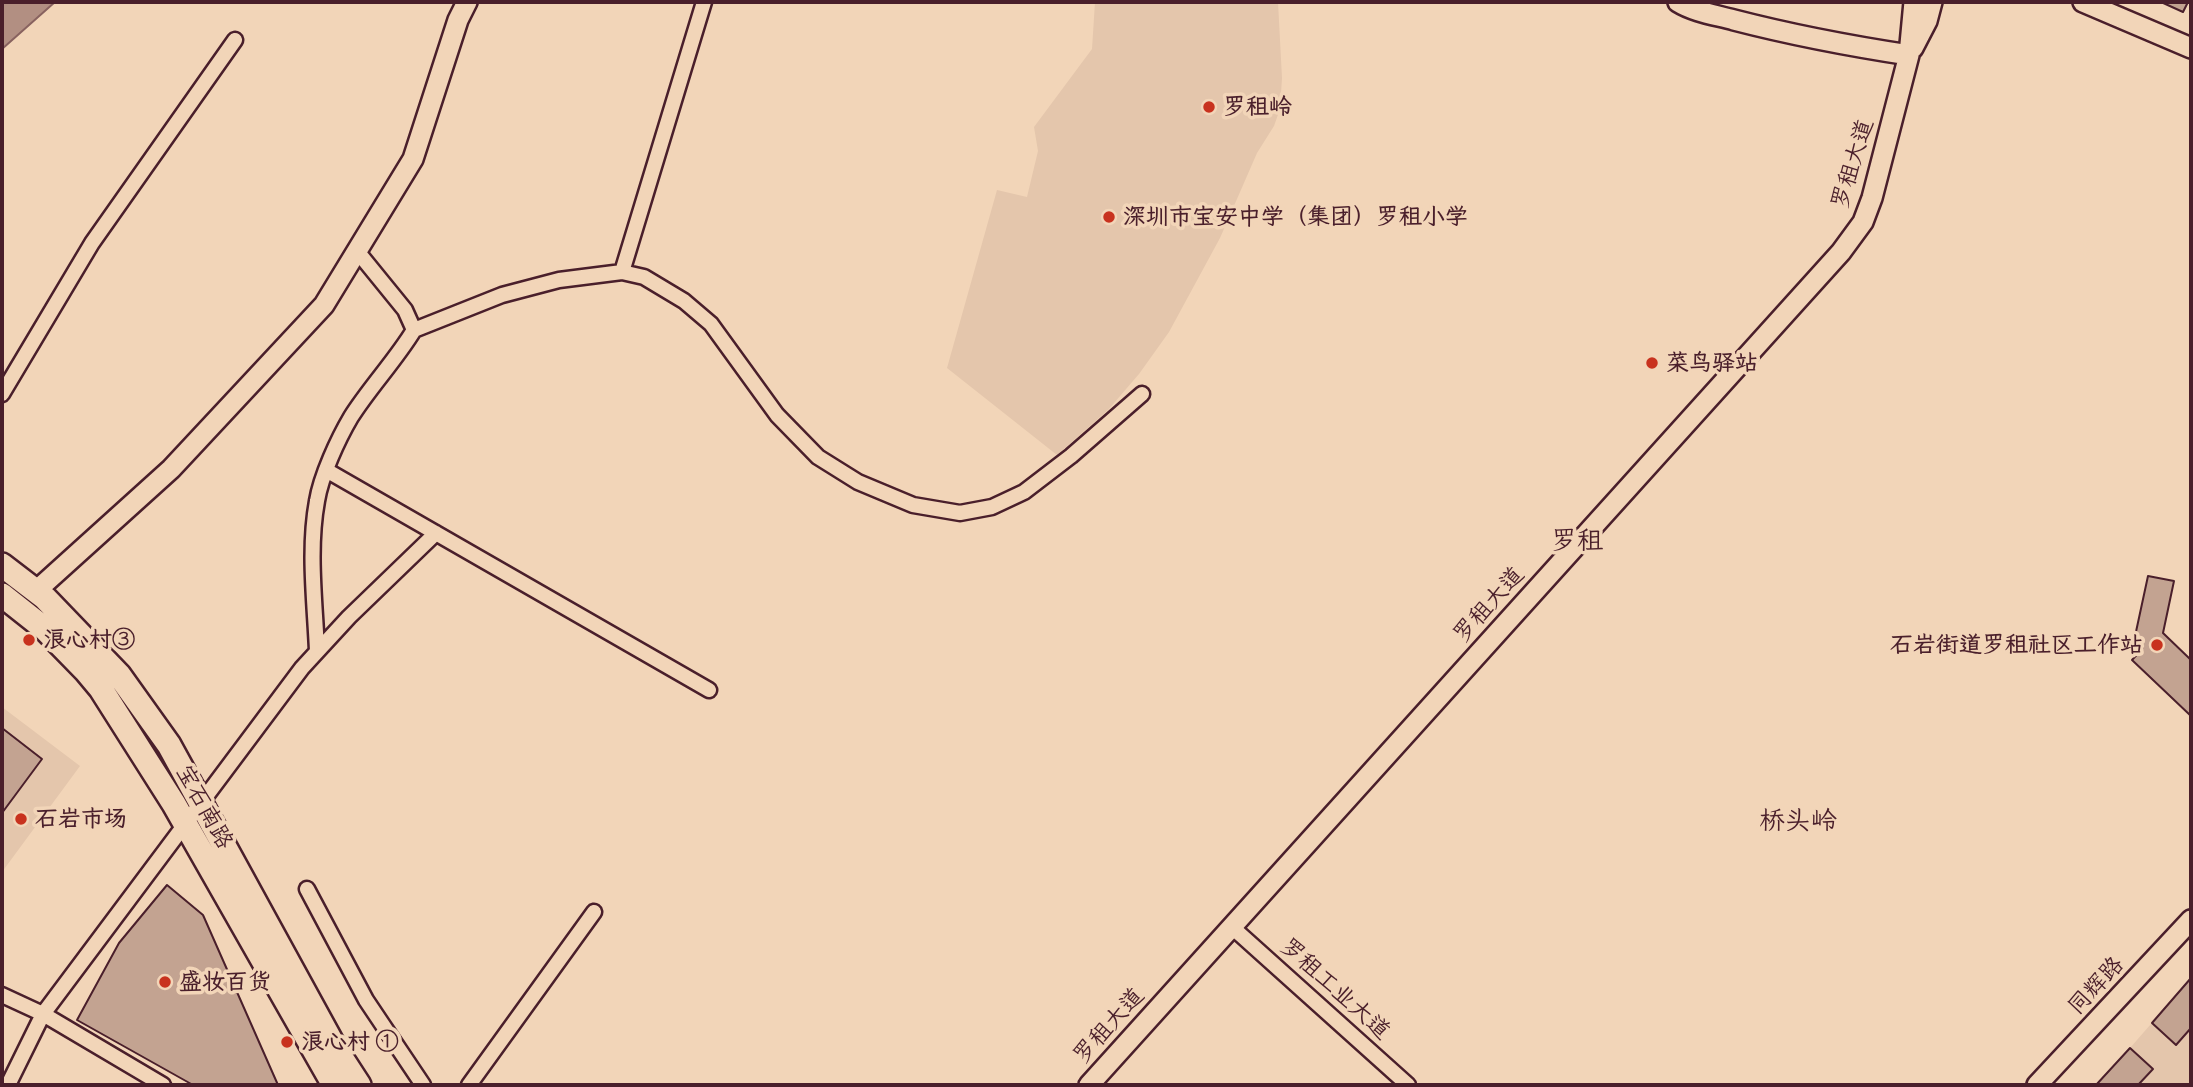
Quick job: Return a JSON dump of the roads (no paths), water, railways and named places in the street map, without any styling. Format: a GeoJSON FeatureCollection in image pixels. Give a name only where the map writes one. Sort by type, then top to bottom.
{"type":"FeatureCollection","features":[{"type":"Feature","properties":{"kind":"main road","name":"宝石南路"},"geometry":{"type":"LineString","coordinates":[[2,565],[36,591],[119,675],[169,745],[335,1048],[359,1085]]}},
{"type":"Feature","properties":{"kind":"main road","name":"宝石南路"},"geometry":{"type":"LineString","coordinates":[[2,595],[45,629],[86,671],[107,699],[186,826],[327,1081]]}},
{"type":"Feature","properties":{"kind":"street"},"geometry":{"type":"LineString","coordinates":[[36,591],[172,469],[324,305],[413,159],[458,20],[467,2]]}},
{"type":"Feature","properties":{"kind":"street"},"geometry":{"type":"LineString","coordinates":[[622,272],[704,2]]}},
{"type":"Feature","properties":{"kind":"street"},"geometry":{"type":"LineString","coordinates":[[1678,2],[1701,11],[1789,34],[1909,55]]}},
{"type":"Feature","properties":{"kind":"street"},"geometry":{"type":"LineString","coordinates":[[1909,55],[1914,2]]}},
{"type":"Feature","properties":{"kind":"street"},"geometry":{"type":"LineString","coordinates":[[1909,55],[1927,21],[1931,2]]}},
{"type":"Feature","properties":{"kind":"street"},"geometry":{"type":"LineString","coordinates":[[2083,2],[2191,48]]}},
{"type":"Feature","properties":{"kind":"street"},"geometry":{"type":"LineString","coordinates":[[2,394],[92,243],[235,40]]}},
{"type":"Feature","properties":{"kind":"street","name":"罗租大道"},"geometry":{"type":"LineString","coordinates":[[1089,1085],[1841,253],[1863,222],[1872,198],[1909,55]]}},
{"type":"Feature","properties":{"kind":"street"},"geometry":{"type":"LineString","coordinates":[[357,251],[405,310],[414,330]]}},
{"type":"Feature","properties":{"kind":"street"},"geometry":{"type":"LineString","coordinates":[[317,652],[313,550],[317,501],[326,470],[351,418],[414,330],[502,295],[559,280],[622,272],[644,277],[684,301],[711,324],[777,415],[818,457],[858,482],[914,505],[960,513],[992,507],[1024,492],[1142,394]]}},
{"type":"Feature","properties":{"kind":"street"},"geometry":{"type":"LineString","coordinates":[[326,470],[709,691]]}},
{"type":"Feature","properties":{"kind":"street"},"geometry":{"type":"LineString","coordinates":[[8,1085],[43,1014],[302,668],[349,617],[436,533]]}},
{"type":"Feature","properties":{"kind":"street"},"geometry":{"type":"LineString","coordinates":[[307,888],[366,1000],[423,1085]]}},
{"type":"Feature","properties":{"kind":"street"},"geometry":{"type":"LineString","coordinates":[[469,1085],[594,912]]}},
{"type":"Feature","properties":{"kind":"street","name":"同辉路"},"geometry":{"type":"LineString","coordinates":[[2037,1085],[2191,920]]}},
{"type":"Feature","properties":{"kind":"street","name":"罗租工业大道"},"geometry":{"type":"LineString","coordinates":[[1232,927],[1408,1085]]}},
{"type":"Feature","properties":{"kind":"street"},"geometry":{"type":"LineString","coordinates":[[2,995],[43,1014],[163,1085]]}},
{"type":"Feature","properties":{"kind":"place","name":"罗租岭"},"geometry":{"type":"Point","coordinates":[1209,107]}},
{"type":"Feature","properties":{"kind":"place","name":"深圳市宝安中学（集团）罗租小学"},"geometry":{"type":"Point","coordinates":[1109,217]}},
{"type":"Feature","properties":{"kind":"place","name":"菜鸟驿站"},"geometry":{"type":"Point","coordinates":[1652,363]}},
{"type":"Feature","properties":{"kind":"place","name":"浪心村③"},"geometry":{"type":"Point","coordinates":[29,640]}},
{"type":"Feature","properties":{"kind":"place","name":"石岩街道罗租社区工作站"},"geometry":{"type":"Point","coordinates":[2157,645]}},
{"type":"Feature","properties":{"kind":"place","name":"石岩市场"},"geometry":{"type":"Point","coordinates":[21,819]}},
{"type":"Feature","properties":{"kind":"place","name":"盛妆百货"},"geometry":{"type":"Point","coordinates":[165,982]}},
{"type":"Feature","properties":{"kind":"place","name":"浪心村 ①"},"geometry":{"type":"Point","coordinates":[287,1042]}},
{"type":"Feature","properties":{"kind":"district","name":"罗租"},"geometry":{"type":"Point","coordinates":[1577,542]}},
{"type":"Feature","properties":{"kind":"district","name":"桥头岭"},"geometry":{"type":"Point","coordinates":[1798,822]}}]}
